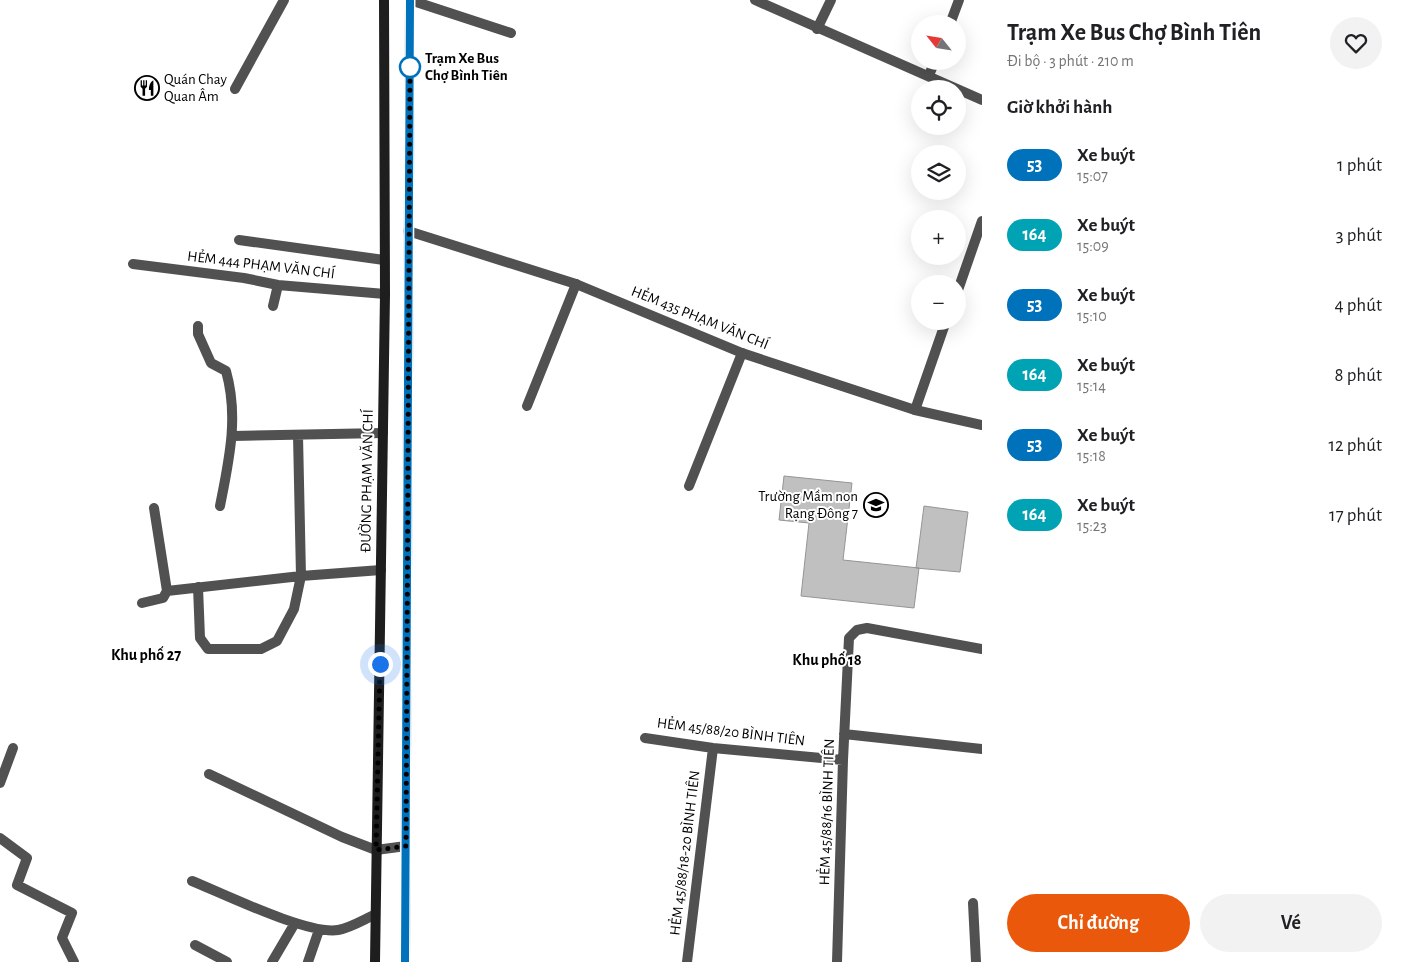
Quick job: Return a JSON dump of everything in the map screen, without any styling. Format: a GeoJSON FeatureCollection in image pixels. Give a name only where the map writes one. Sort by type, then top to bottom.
{"type":"FeatureCollection","features":[{"type":"Feature","properties":{"kind":"main road","name":"ĐƯỜNG PHẠM VĂN CHÍ"},"geometry":{"type":"LineString","coordinates":[[375,962],[374,915],[377,902],[376,850],[385,294],[384,0]]}},
{"type":"Feature","properties":{"kind":"main road"},"geometry":{"type":"LineString","coordinates":[[405,962],[410,0]]}},
{"type":"Feature","properties":{"kind":"street"},"geometry":{"type":"LineString","coordinates":[[235,89],[284,0]]}},
{"type":"Feature","properties":{"kind":"street"},"geometry":{"type":"LineString","coordinates":[[410,0],[510,33]]}},
{"type":"Feature","properties":{"kind":"street"},"geometry":{"type":"LineString","coordinates":[[755,0],[929,75],[982,100]]}},
{"type":"Feature","properties":{"kind":"street"},"geometry":{"type":"LineString","coordinates":[[817,28],[831,0]]}},
{"type":"Feature","properties":{"kind":"street"},"geometry":{"type":"LineString","coordinates":[[954,15],[960,0]]}},
{"type":"Feature","properties":{"kind":"street"},"geometry":{"type":"LineString","coordinates":[[929,75],[931,70]]}},
{"type":"Feature","properties":{"kind":"street"},"geometry":{"type":"LineString","coordinates":[[963,275],[982,222]]}},
{"type":"Feature","properties":{"kind":"street","name":"HẺM 435 PHẠM VĂN CHÍ"},"geometry":{"type":"LineString","coordinates":[[408,231],[576,284],[742,353],[915,410],[982,425]]}},
{"type":"Feature","properties":{"kind":"street"},"geometry":{"type":"LineString","coordinates":[[239,240],[384,260]]}},
{"type":"Feature","properties":{"kind":"street","name":"HẺM 444 PHẠM VĂN CHÍ"},"geometry":{"type":"LineString","coordinates":[[133,264],[244,278],[278,285],[385,294]]}},
{"type":"Feature","properties":{"kind":"street"},"geometry":{"type":"LineString","coordinates":[[527,406],[576,284]]}},
{"type":"Feature","properties":{"kind":"street"},"geometry":{"type":"LineString","coordinates":[[273,306],[278,285]]}},
{"type":"Feature","properties":{"kind":"street"},"geometry":{"type":"LineString","coordinates":[[198,326],[198,334],[211,363],[226,371],[230,385],[233,436],[220,506]]}},
{"type":"Feature","properties":{"kind":"street"},"geometry":{"type":"LineString","coordinates":[[915,410],[943,330]]}},
{"type":"Feature","properties":{"kind":"street"},"geometry":{"type":"LineString","coordinates":[[689,486],[742,353]]}},
{"type":"Feature","properties":{"kind":"street"},"geometry":{"type":"LineString","coordinates":[[233,436],[383,433]]}},
{"type":"Feature","properties":{"kind":"street"},"geometry":{"type":"LineString","coordinates":[[198,587],[200,638],[208,649],[261,649],[277,642],[294,609],[301,576],[298,435]]}},
{"type":"Feature","properties":{"kind":"street"},"geometry":{"type":"LineString","coordinates":[[142,603],[162,598],[167,591],[154,508]]}},
{"type":"Feature","properties":{"kind":"street"},"geometry":{"type":"LineString","coordinates":[[167,591],[301,576],[381,570]]}},
{"type":"Feature","properties":{"kind":"street","name":"HẺM 45/88/16 BÌNH TIÊN"},"geometry":{"type":"LineString","coordinates":[[837,962],[849,638],[857,630],[866,628],[982,649]]}},
{"type":"Feature","properties":{"kind":"street"},"geometry":{"type":"LineString","coordinates":[[844,734],[982,749]]}},
{"type":"Feature","properties":{"kind":"street","name":"HẺM 45/88/20 BÌNH TIÊN"},"geometry":{"type":"LineString","coordinates":[[645,738],[713,748],[843,760]]}},
{"type":"Feature","properties":{"kind":"street"},"geometry":{"type":"LineString","coordinates":[[0,783],[13,748]]}},
{"type":"Feature","properties":{"kind":"street","name":"HẺM 45/88/18-20 BÌNH TIÊN"},"geometry":{"type":"LineString","coordinates":[[687,962],[713,748]]}},
{"type":"Feature","properties":{"kind":"street"},"geometry":{"type":"LineString","coordinates":[[209,774],[342,837],[376,850],[406,846]]}},
{"type":"Feature","properties":{"kind":"street"},"geometry":{"type":"LineString","coordinates":[[0,838],[27,858],[17,886],[72,913],[62,938],[74,962]]}},
{"type":"Feature","properties":{"kind":"street"},"geometry":{"type":"LineString","coordinates":[[192,881],[295,923],[319,930],[338,930],[374,915]]}},
{"type":"Feature","properties":{"kind":"street"},"geometry":{"type":"LineString","coordinates":[[973,903],[976,962]]}},
{"type":"Feature","properties":{"kind":"street"},"geometry":{"type":"LineString","coordinates":[[272,962],[295,923]]}},
{"type":"Feature","properties":{"kind":"street"},"geometry":{"type":"LineString","coordinates":[[308,962],[319,930]]}},
{"type":"Feature","properties":{"kind":"street"},"geometry":{"type":"LineString","coordinates":[[195,945],[227,962]]}},
{"type":"Feature","properties":{"kind":"building"},"geometry":{"type":"Polygon","coordinates":[[[784,476],[852,483],[843,560],[919,568],[914,608],[801,596],[809,523],[779,520],[784,476]]]}},
{"type":"Feature","properties":{"kind":"building"},"geometry":{"type":"Polygon","coordinates":[[[924,506],[968,512],[960,572],[916,568],[924,506]]]}},
{"type":"Feature","properties":{"kind":"bus line","name":"53"},"geometry":{"type":"LineString","coordinates":[[405,962],[410,0]]}},
{"type":"Feature","properties":{"kind":"place","name":"Trạm Xe Bus Chợ Bình Tiên"},"geometry":{"type":"Point","coordinates":[410,67]}},
{"type":"Feature","properties":{"kind":"place","name":"Quán Chay Quan Âm"},"geometry":{"type":"Point","coordinates":[147,88]}},
{"type":"Feature","properties":{"kind":"place","name":"Trường Mầm non Rạng Đông 7"},"geometry":{"type":"Point","coordinates":[876,505]}},
{"type":"Feature","properties":{"kind":"district","name":"Khu phố 27"},"geometry":{"type":"Point","coordinates":[146,655]}},
{"type":"Feature","properties":{"kind":"district","name":"Khu phố 18"},"geometry":{"type":"Point","coordinates":[827,660]}},
{"type":"Feature","properties":{"kind":"route"},"geometry":{"type":"LineString","coordinates":[[380,664],[376,850],[406,846],[410,67]]}}]}
